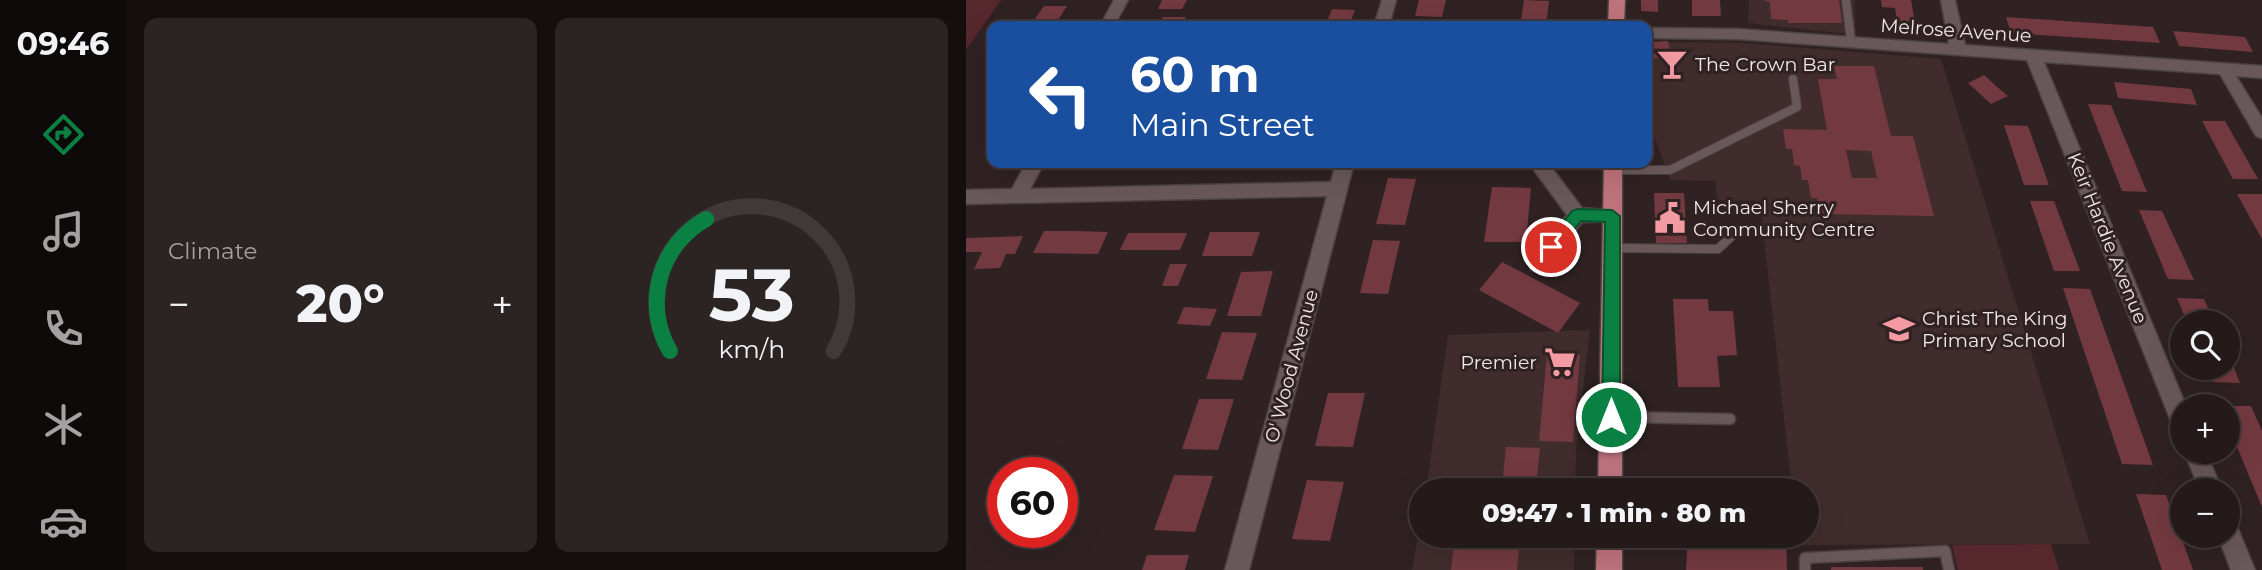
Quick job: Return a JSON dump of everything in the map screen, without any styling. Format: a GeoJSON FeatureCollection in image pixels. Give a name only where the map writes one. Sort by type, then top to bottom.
{"type":"FeatureCollection","features":[{"type":"Feature","properties":{"kind":"main road"},"geometry":{"type":"LineString","coordinates":[[1616,21],[1617,0]]}},
{"type":"Feature","properties":{"kind":"main road"},"geometry":{"type":"LineString","coordinates":[[1610,478],[1613,168]]}},
{"type":"Feature","properties":{"kind":"main road"},"geometry":{"type":"LineString","coordinates":[[1609,570],[1610,548]]}},
{"type":"Feature","properties":{"kind":"street"},"geometry":{"type":"LineString","coordinates":[[1110,21],[1121,0]]}},
{"type":"Feature","properties":{"kind":"street"},"geometry":{"type":"LineString","coordinates":[[1383,21],[1389,0]]}},
{"type":"Feature","properties":{"kind":"street"},"geometry":{"type":"LineString","coordinates":[[1948,0],[1958,50]]}},
{"type":"Feature","properties":{"kind":"street","name":"Melrose Avenue"},"geometry":{"type":"LineString","coordinates":[[1652,33],[1737,34],[1851,41],[2262,72]]}},
{"type":"Feature","properties":{"kind":"street","name":"Keir Hardie Avenue"},"geometry":{"type":"LineString","coordinates":[[2033,55],[2171,394]]}},
{"type":"Feature","properties":{"kind":"street"},"geometry":{"type":"LineString","coordinates":[[2225,70],[2262,132]]}},
{"type":"Feature","properties":{"kind":"street"},"geometry":{"type":"LineString","coordinates":[[1017,197],[1032,168]]}},
{"type":"Feature","properties":{"kind":"street","name":"O' Wood Avenue"},"geometry":{"type":"LineString","coordinates":[[1237,570],[1344,168]]}},
{"type":"Feature","properties":{"kind":"street"},"geometry":{"type":"LineString","coordinates":[[1542,168],[1577,215]]}},
{"type":"Feature","properties":{"kind":"street"},"geometry":{"type":"LineString","coordinates":[[966,197],[1338,189]]}},
{"type":"Feature","properties":{"kind":"street"},"geometry":{"type":"LineString","coordinates":[[1577,215],[1612,216]]}},
{"type":"Feature","properties":{"kind":"street"},"geometry":{"type":"LineString","coordinates":[[1538,264],[1577,215]]}},
{"type":"Feature","properties":{"kind":"street"},"geometry":{"type":"LineString","coordinates":[[2234,548],[2243,570]]}},
{"type":"Feature","properties":{"kind":"lane"},"geometry":{"type":"LineString","coordinates":[[1846,0],[1851,41]]}},
{"type":"Feature","properties":{"kind":"lane"},"geometry":{"type":"LineString","coordinates":[[1642,168],[1670,170],[1797,107],[1793,79]]}},
{"type":"Feature","properties":{"kind":"lane"},"geometry":{"type":"LineString","coordinates":[[1613,248],[1718,249],[1735,233]]}},
{"type":"Feature","properties":{"kind":"lane"},"geometry":{"type":"LineString","coordinates":[[1611,417],[1730,419]]}},
{"type":"Feature","properties":{"kind":"lane"},"geometry":{"type":"LineString","coordinates":[[1805,570],[1805,558],[1945,551],[1949,570]]}},
{"type":"Feature","properties":{"kind":"shaded area"},"geometry":{"type":"Polygon","coordinates":[[[966,0],[1001,0],[966,50],[966,0]]]}},
{"type":"Feature","properties":{"kind":"shaded area"},"geometry":{"type":"Polygon","coordinates":[[[1749,0],[1854,0],[1856,35],[1748,23],[1749,0]]]}},
{"type":"Feature","properties":{"kind":"shaded area","name":"Christ The King Primary School"},"geometry":{"type":"Polygon","coordinates":[[[1652,42],[1744,43],[1941,59],[2090,544],[1819,545],[1819,478],[1791,478],[1760,201],[1717,200],[1715,181],[1670,180],[1652,131],[1652,42]]]}},
{"type":"Feature","properties":{"kind":"shaded area"},"geometry":{"type":"Polygon","coordinates":[[[1590,330],[1576,449],[1575,478],[1428,478],[1448,335],[1590,330]]]}},
{"type":"Feature","properties":{"kind":"shaded area"},"geometry":{"type":"Polygon","coordinates":[[[2051,544],[2059,570],[1958,570],[1952,545],[2051,544]]]}},
{"type":"Feature","properties":{"kind":"shaded area"},"geometry":{"type":"Polygon","coordinates":[[[1416,548],[1574,548],[1574,570],[1412,570],[1416,548]]]}},
{"type":"Feature","properties":{"kind":"building"},"geometry":{"type":"Polygon","coordinates":[[[1162,0],[1187,0],[1182,9],[1158,9],[1162,0]]]}},
{"type":"Feature","properties":{"kind":"building"},"geometry":{"type":"Polygon","coordinates":[[[1419,0],[1446,0],[1442,17],[1415,16],[1419,0]]]}},
{"type":"Feature","properties":{"kind":"building"},"geometry":{"type":"Polygon","coordinates":[[[1524,0],[1549,1],[1547,21],[1521,21],[1524,0]]]}},
{"type":"Feature","properties":{"kind":"building"},"geometry":{"type":"Polygon","coordinates":[[[1641,0],[1658,0],[1658,12],[1641,11],[1641,0]]]}},
{"type":"Feature","properties":{"kind":"building"},"geometry":{"type":"Polygon","coordinates":[[[1692,0],[1720,0],[1721,16],[1692,16],[1692,0]]]}},
{"type":"Feature","properties":{"kind":"building"},"geometry":{"type":"Polygon","coordinates":[[[1763,0],[1839,0],[1842,23],[1788,23],[1788,20],[1771,19],[1770,2],[1763,0]]]}},
{"type":"Feature","properties":{"kind":"building"},"geometry":{"type":"Polygon","coordinates":[[[1881,0],[1911,0],[1915,22],[1897,21],[1895,8],[1882,7],[1881,0]]]}},
{"type":"Feature","properties":{"kind":"building"},"geometry":{"type":"Polygon","coordinates":[[[1044,6],[1067,6],[1057,21],[1034,21],[1044,6]]]}},
{"type":"Feature","properties":{"kind":"building"},"geometry":{"type":"Polygon","coordinates":[[[1332,9],[1355,10],[1351,21],[1327,21],[1332,9]]]}},
{"type":"Feature","properties":{"kind":"building"},"geometry":{"type":"Polygon","coordinates":[[[1163,17],[1186,17],[1184,21],[1161,21],[1163,17]]]}},
{"type":"Feature","properties":{"kind":"building"},"geometry":{"type":"Polygon","coordinates":[[[2006,17],[2153,27],[2160,43],[2011,33],[2006,17]]]}},
{"type":"Feature","properties":{"kind":"building"},"geometry":{"type":"Polygon","coordinates":[[[2173,31],[2245,37],[2253,52],[2179,46],[2173,31]]]}},
{"type":"Feature","properties":{"kind":"building"},"geometry":{"type":"Polygon","coordinates":[[[1668,41],[1671,57],[1652,59],[1652,42],[1668,41]]]}},
{"type":"Feature","properties":{"kind":"building"},"geometry":{"type":"Polygon","coordinates":[[[1834,66],[1874,66],[1891,136],[1913,136],[1934,216],[1820,214],[1817,198],[1811,198],[1808,180],[1802,180],[1800,166],[1794,165],[1792,149],[1786,149],[1783,129],[1827,130],[1818,79],[1837,79],[1834,66]],[[1846,150],[1852,178],[1877,178],[1871,151],[1846,150]]]}},
{"type":"Feature","properties":{"kind":"building"},"geometry":{"type":"Polygon","coordinates":[[[1984,75],[2008,96],[1991,104],[1968,83],[1984,75]]]}},
{"type":"Feature","properties":{"kind":"building"},"geometry":{"type":"Polygon","coordinates":[[[2114,82],[2191,89],[2197,105],[2118,98],[2114,82]]]}},
{"type":"Feature","properties":{"kind":"building"},"geometry":{"type":"Polygon","coordinates":[[[2088,104],[2111,105],[2147,192],[2122,191],[2088,104]]]}},
{"type":"Feature","properties":{"kind":"building"},"geometry":{"type":"Polygon","coordinates":[[[2202,121],[2225,121],[2258,179],[2233,179],[2202,121]]]}},
{"type":"Feature","properties":{"kind":"building"},"geometry":{"type":"Polygon","coordinates":[[[2004,125],[2028,126],[2049,185],[2024,185],[2004,125]]]}},
{"type":"Feature","properties":{"kind":"building"},"geometry":{"type":"Polygon","coordinates":[[[1388,178],[1416,179],[1405,225],[1376,224],[1388,178]]]}},
{"type":"Feature","properties":{"kind":"building"},"geometry":{"type":"Polygon","coordinates":[[[1492,187],[1531,188],[1526,242],[1484,242],[1492,187]]]}},
{"type":"Feature","properties":{"kind":"building","name":"Michael Sherry Community Centre"},"geometry":{"type":"Polygon","coordinates":[[[1654,193],[1684,193],[1687,243],[1656,243],[1654,193]]]}},
{"type":"Feature","properties":{"kind":"building"},"geometry":{"type":"Polygon","coordinates":[[[2237,194],[2262,194],[2262,239],[2237,194]]]}},
{"type":"Feature","properties":{"kind":"building"},"geometry":{"type":"Polygon","coordinates":[[[2030,201],[2054,201],[2080,271],[2054,271],[2030,201]]]}},
{"type":"Feature","properties":{"kind":"building"},"geometry":{"type":"Polygon","coordinates":[[[2139,210],[2162,211],[2194,280],[2168,279],[2139,210]]]}},
{"type":"Feature","properties":{"kind":"building"},"geometry":{"type":"Polygon","coordinates":[[[1044,231],[1108,232],[1098,254],[1033,253],[1044,231]]]}},
{"type":"Feature","properties":{"kind":"building"},"geometry":{"type":"Polygon","coordinates":[[[1210,232],[1260,232],[1252,256],[1202,256],[1210,232]]]}},
{"type":"Feature","properties":{"kind":"building"},"geometry":{"type":"Polygon","coordinates":[[[1128,233],[1187,233],[1180,250],[1120,250],[1128,233]]]}},
{"type":"Feature","properties":{"kind":"building"},"geometry":{"type":"Polygon","coordinates":[[[1023,236],[1015,254],[1006,254],[1000,268],[974,269],[982,252],[966,252],[966,238],[1023,236]]]}},
{"type":"Feature","properties":{"kind":"building"},"geometry":{"type":"Polygon","coordinates":[[[1373,240],[1400,241],[1388,294],[1360,293],[1373,240]]]}},
{"type":"Feature","properties":{"kind":"building"},"geometry":{"type":"Polygon","coordinates":[[[1502,262],[1580,303],[1558,333],[1479,290],[1502,262]]]}},
{"type":"Feature","properties":{"kind":"building"},"geometry":{"type":"Polygon","coordinates":[[[1170,264],[1187,264],[1178,286],[1162,286],[1170,264]]]}},
{"type":"Feature","properties":{"kind":"building"},"geometry":{"type":"Polygon","coordinates":[[[1273,271],[1261,316],[1227,316],[1241,272],[1273,271]]]}},
{"type":"Feature","properties":{"kind":"building"},"geometry":{"type":"Polygon","coordinates":[[[2063,288],[2090,289],[2153,465],[2122,464],[2063,288]]]}},
{"type":"Feature","properties":{"kind":"building"},"geometry":{"type":"Polygon","coordinates":[[[2177,298],[2204,299],[2209,310],[2182,310],[2177,298]]]}},
{"type":"Feature","properties":{"kind":"building"},"geometry":{"type":"Polygon","coordinates":[[[1673,299],[1708,299],[1709,311],[1733,311],[1737,355],[1717,356],[1720,387],[1678,387],[1673,299]]]}},
{"type":"Feature","properties":{"kind":"building"},"geometry":{"type":"Polygon","coordinates":[[[1184,307],[1217,309],[1210,326],[1177,324],[1184,307]]]}},
{"type":"Feature","properties":{"kind":"building"},"geometry":{"type":"Polygon","coordinates":[[[1222,332],[1257,333],[1242,380],[1206,379],[1222,332]]]}},
{"type":"Feature","properties":{"kind":"building"},"geometry":{"type":"Polygon","coordinates":[[[1547,354],[1580,355],[1573,442],[1539,441],[1547,354]]]}},
{"type":"Feature","properties":{"kind":"building"},"geometry":{"type":"Polygon","coordinates":[[[2211,380],[2239,380],[2240,383],[2211,380]]]}},
{"type":"Feature","properties":{"kind":"building"},"geometry":{"type":"Polygon","coordinates":[[[1328,393],[1365,393],[1353,447],[1315,446],[1328,393]]]}},
{"type":"Feature","properties":{"kind":"building"},"geometry":{"type":"Polygon","coordinates":[[[1199,399],[1234,399],[1218,450],[1182,449],[1199,399]]]}},
{"type":"Feature","properties":{"kind":"building"},"geometry":{"type":"Polygon","coordinates":[[[2240,406],[2251,406],[2262,431],[2262,507],[2240,454],[2240,406]]]}},
{"type":"Feature","properties":{"kind":"building"},"geometry":{"type":"Polygon","coordinates":[[[1506,447],[1540,448],[1537,478],[1503,478],[1506,447]]]}},
{"type":"Feature","properties":{"kind":"building"},"geometry":{"type":"Polygon","coordinates":[[[1174,475],[1213,476],[1195,532],[1154,530],[1174,475]]]}},
{"type":"Feature","properties":{"kind":"building"},"geometry":{"type":"Polygon","coordinates":[[[1307,480],[1344,482],[1330,541],[1292,539],[1307,480]]]}},
{"type":"Feature","properties":{"kind":"building"},"geometry":{"type":"Polygon","coordinates":[[[2136,494],[2166,495],[2170,506],[2170,548],[2185,548],[2193,570],[2162,570],[2136,494]]]}},
{"type":"Feature","properties":{"kind":"building"},"geometry":{"type":"Polygon","coordinates":[[[1453,548],[1519,548],[1517,570],[1451,570],[1453,548]]]}},
{"type":"Feature","properties":{"kind":"building"},"geometry":{"type":"Polygon","coordinates":[[[1687,548],[1786,548],[1787,570],[1686,570],[1687,548]]]}},
{"type":"Feature","properties":{"kind":"building"},"geometry":{"type":"Polygon","coordinates":[[[1147,555],[1189,555],[1185,570],[1142,570],[1147,555]]]}},
{"type":"Feature","properties":{"kind":"building"},"geometry":{"type":"Polygon","coordinates":[[[1831,567],[1923,567],[1923,570],[1831,570],[1831,567]]]}},
{"type":"Feature","properties":{"kind":"place","name":"The Crown Bar"},"geometry":{"type":"Point","coordinates":[1672,64]}},
{"type":"Feature","properties":{"kind":"place","name":"Michael Sherry Community Centre"},"geometry":{"type":"Point","coordinates":[1670,218]}},
{"type":"Feature","properties":{"kind":"place","name":"Christ The King Primary School"},"geometry":{"type":"Point","coordinates":[1899,329]}},
{"type":"Feature","properties":{"kind":"place","name":"Premier"},"geometry":{"type":"Point","coordinates":[1560,362]}},
{"type":"Feature","properties":{"kind":"route"},"geometry":{"type":"LineString","coordinates":[[1551,247],[1577,215],[1612,216],[1611,417]]}}]}
